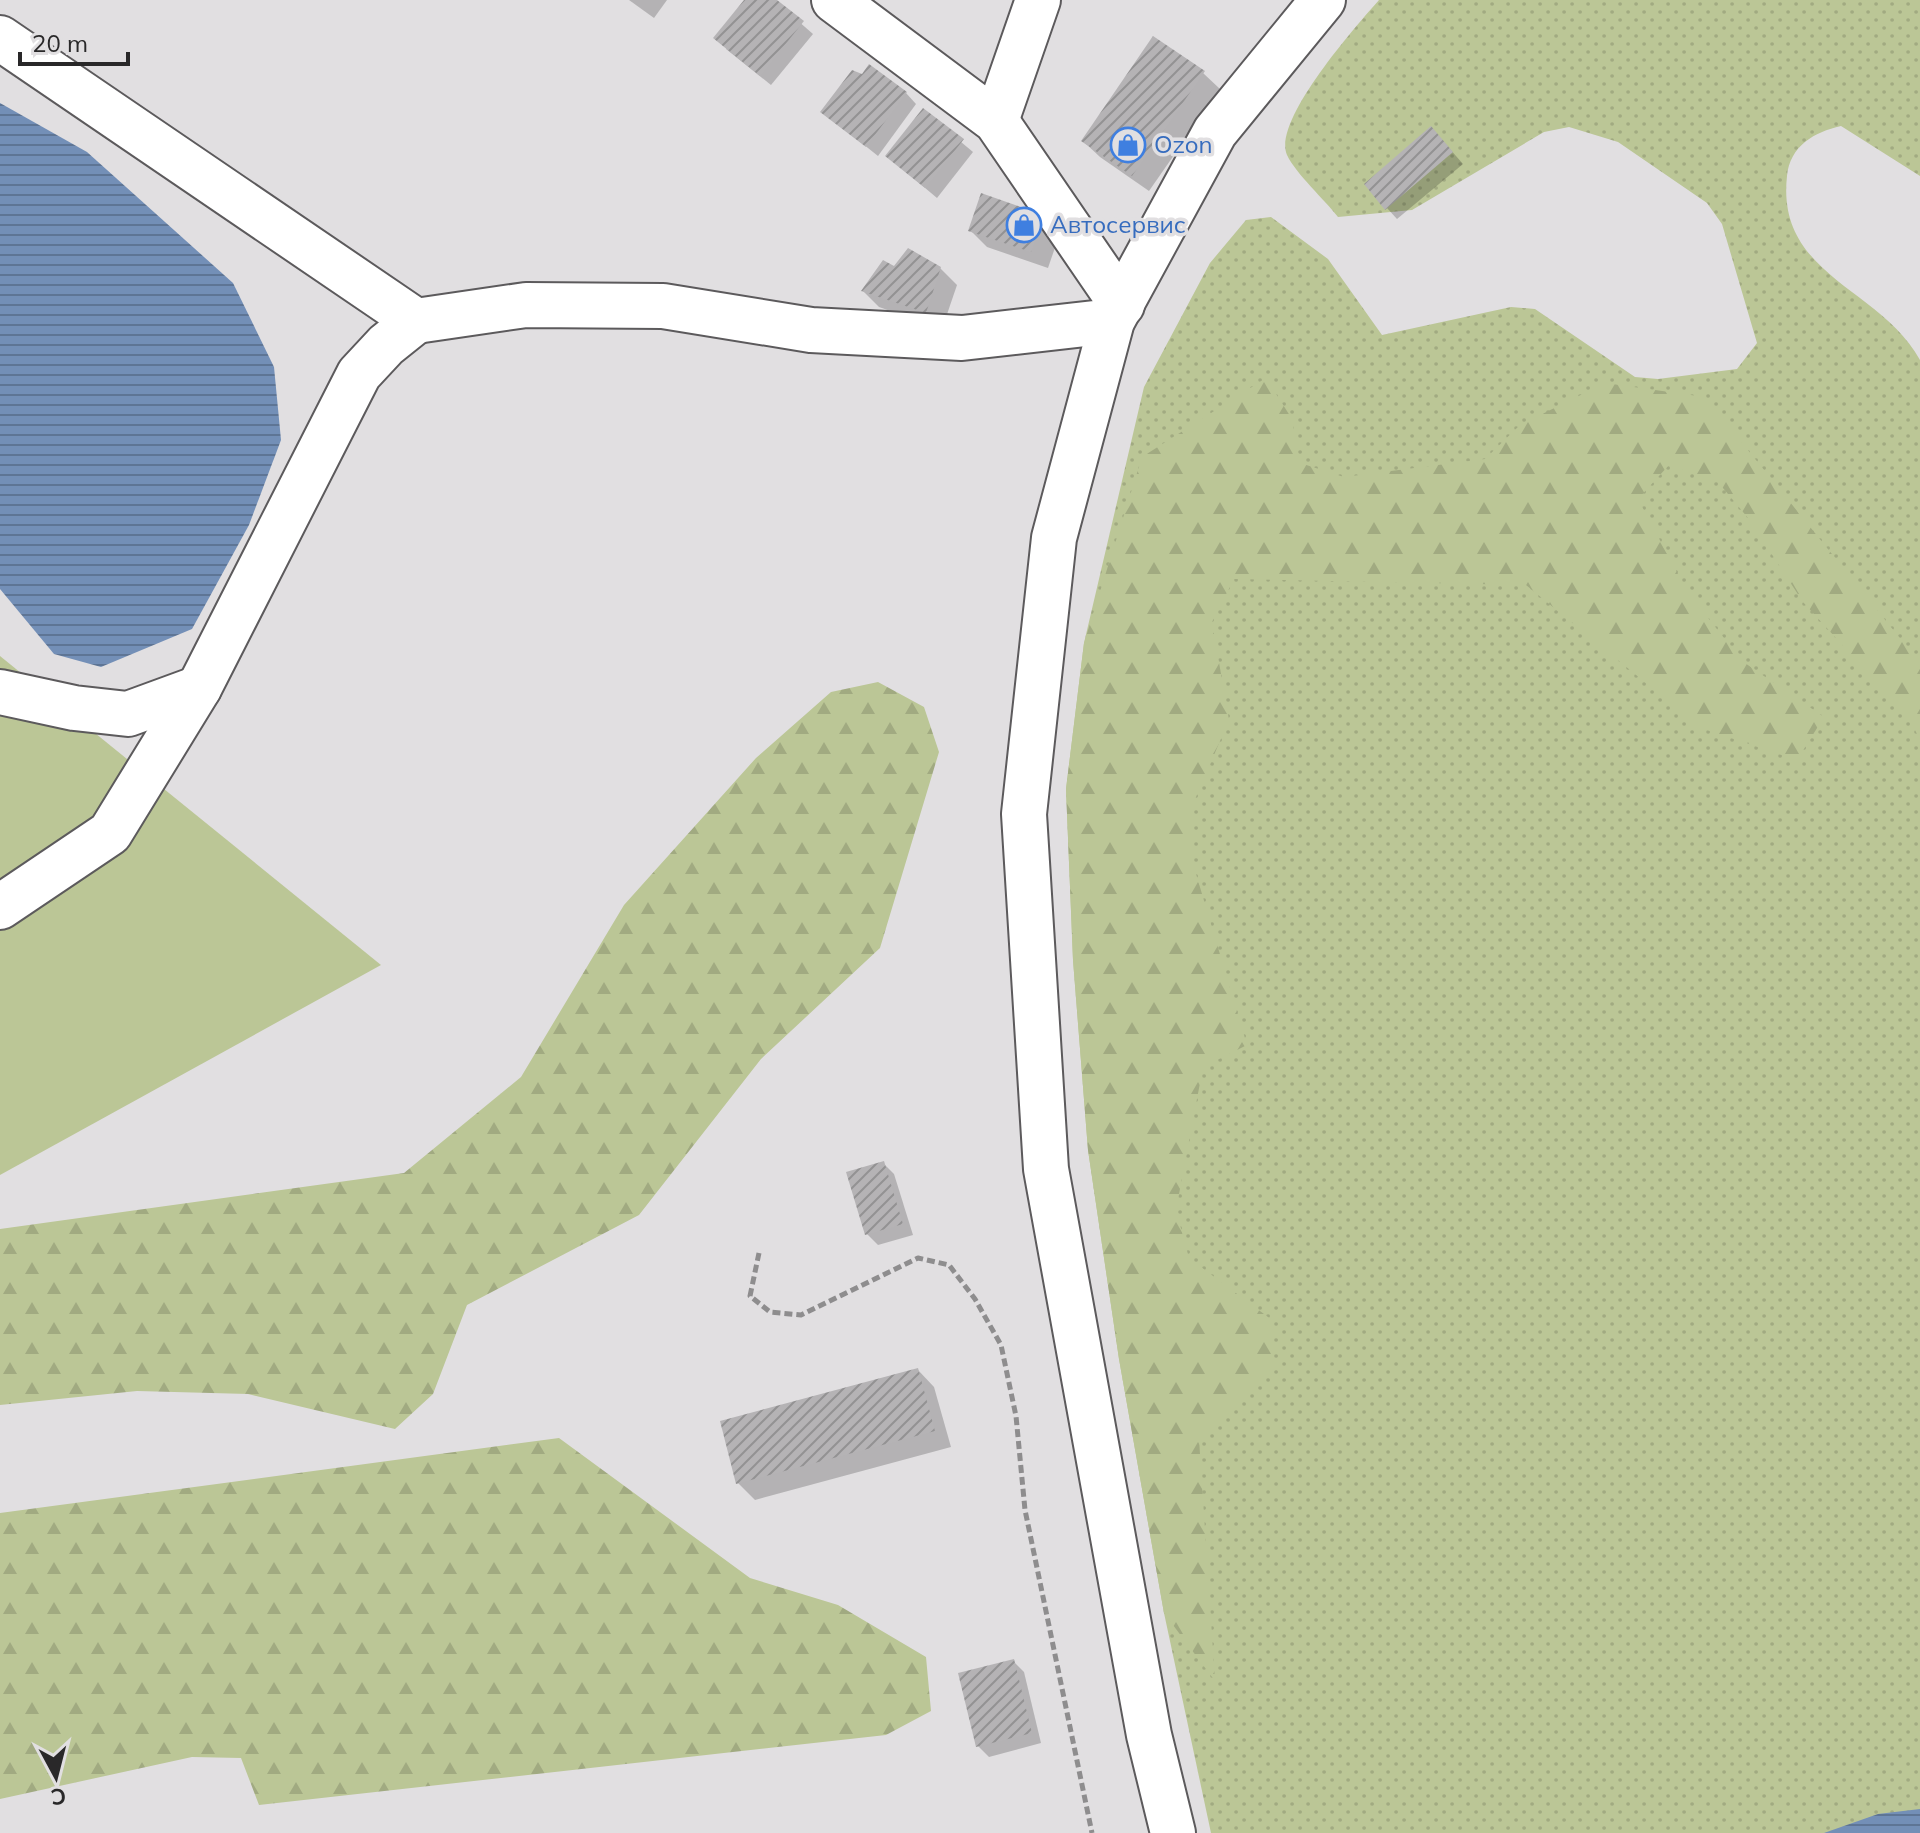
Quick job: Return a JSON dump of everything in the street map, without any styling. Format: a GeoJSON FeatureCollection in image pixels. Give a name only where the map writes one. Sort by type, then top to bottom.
{"type":"FeatureCollection","features":[{"type":"Feature","properties":{"kind":"street"},"geometry":{"type":"LineString","coordinates":[[834,0],[996,121],[1117,313]]}},
{"type":"Feature","properties":{"kind":"street"},"geometry":{"type":"LineString","coordinates":[[996,121],[1038,0]]}},
{"type":"Feature","properties":{"kind":"street"},"geometry":{"type":"LineString","coordinates":[[1173,1833],[1149,1735],[1046,1169],[1024,814],[1054,538],[1117,313],[1215,132],[1323,0]]}},
{"type":"Feature","properties":{"kind":"street"},"geometry":{"type":"LineString","coordinates":[[0,38],[416,321]]}},
{"type":"Feature","properties":{"kind":"street"},"geometry":{"type":"LineString","coordinates":[[0,907],[110,833],[199,688],[359,374],[416,321],[526,305],[663,306],[811,330],[962,338],[1117,313]]}},
{"type":"Feature","properties":{"kind":"street"},"geometry":{"type":"LineString","coordinates":[[0,692],[74,708],[128,714],[199,688]]}},
{"type":"Feature","properties":{"kind":"path"},"geometry":{"type":"LineString","coordinates":[[759,1253],[750,1296],[770,1312],[801,1315],[918,1258],[949,1265],[982,1310],[1001,1345],[1013,1402],[1025,1510],[1092,1833]]}},
{"type":"Feature","properties":{"kind":"green space"},"geometry":{"type":"Polygon","coordinates":[[[1379,0],[1920,0],[1920,176],[1841,126],[1805,142],[1793,156],[1787,176],[1788,210],[1798,237],[1814,259],[1903,336],[1920,360],[1920,1833],[1211,1833],[1164,1613],[1119,1359],[1088,1150],[1073,960],[1066,789],[1084,643],[1144,387],[1210,263],[1246,220],[1271,217],[1328,259],[1382,335],[1511,307],[1535,309],[1635,377],[1658,379],[1737,369],[1757,343],[1722,224],[1707,203],[1618,142],[1569,127],[1544,132],[1412,210],[1338,217],[1291,162],[1286,140],[1303,98],[1379,0]]]}},
{"type":"Feature","properties":{"kind":"green space"},"geometry":{"type":"Polygon","coordinates":[[[1266,378],[1292,419],[1300,463],[1344,477],[1485,459],[1520,425],[1605,383],[1705,397],[1920,663],[1920,740],[1909,718],[1803,602],[1748,518],[1718,482],[1669,465],[1638,499],[1687,591],[1742,661],[1824,717],[1797,760],[1701,728],[1526,585],[1234,579],[1212,622],[1229,720],[1190,811],[1191,857],[1247,1045],[1203,1067],[1176,1210],[1189,1258],[1272,1320],[1273,1367],[1199,1439],[1215,1681],[1164,1613],[1119,1359],[1088,1150],[1073,960],[1066,789],[1084,643],[1142,457],[1266,378]]]}},
{"type":"Feature","properties":{"kind":"green space"},"geometry":{"type":"Polygon","coordinates":[[[0,656],[381,965],[0,1175],[0,656]]]}},
{"type":"Feature","properties":{"kind":"green space"},"geometry":{"type":"Polygon","coordinates":[[[878,682],[924,707],[939,752],[880,948],[761,1059],[639,1215],[467,1305],[433,1394],[395,1429],[248,1394],[137,1391],[0,1405],[0,1229],[404,1173],[521,1077],[624,905],[756,758],[831,692],[878,682]]]}},
{"type":"Feature","properties":{"kind":"green space"},"geometry":{"type":"Polygon","coordinates":[[[559,1438],[750,1578],[838,1605],[926,1657],[931,1711],[886,1735],[259,1805],[241,1758],[192,1757],[0,1799],[0,1513],[559,1438]]]}},
{"type":"Feature","properties":{"kind":"water"},"geometry":{"type":"Polygon","coordinates":[[[0,103],[87,152],[233,283],[274,367],[281,440],[249,525],[192,629],[101,667],[54,654],[0,589],[0,103]]]}},
{"type":"Feature","properties":{"kind":"water"},"geometry":{"type":"Polygon","coordinates":[[[1920,1809],[1920,1833],[1824,1833],[1878,1814],[1920,1809]]]}},
{"type":"Feature","properties":{"kind":"building"},"geometry":{"type":"Polygon","coordinates":[[[744,0],[777,0],[804,21],[760,76],[713,38],[744,0]]]}},
{"type":"Feature","properties":{"kind":"building"},"geometry":{"type":"Polygon","coordinates":[[[1153,36],[1205,71],[1132,176],[1081,141],[1153,36]]]}},
{"type":"Feature","properties":{"kind":"building"},"geometry":{"type":"Polygon","coordinates":[[[869,64],[907,92],[866,147],[820,112],[852,70],[862,74],[869,64]]]}},
{"type":"Feature","properties":{"kind":"building"},"geometry":{"type":"Polygon","coordinates":[[[923,108],[964,139],[925,188],[885,156],[923,108]]]}},
{"type":"Feature","properties":{"kind":"building"},"geometry":{"type":"Polygon","coordinates":[[[1431,126],[1453,152],[1385,210],[1364,184],[1431,126]]]}},
{"type":"Feature","properties":{"kind":"building"},"geometry":{"type":"Polygon","coordinates":[[[981,193],[1044,215],[1031,252],[968,231],[981,193]]]}},
{"type":"Feature","properties":{"kind":"building"},"geometry":{"type":"Polygon","coordinates":[[[908,248],[941,267],[926,313],[861,291],[883,260],[894,266],[908,248]]]}},
{"type":"Feature","properties":{"kind":"building"},"geometry":{"type":"Polygon","coordinates":[[[884,1161],[903,1224],[865,1235],[846,1172],[884,1161]]]}},
{"type":"Feature","properties":{"kind":"building"},"geometry":{"type":"Polygon","coordinates":[[[918,1368],[935,1431],[736,1484],[720,1421],[918,1368]]]}},
{"type":"Feature","properties":{"kind":"building"},"geometry":{"type":"Polygon","coordinates":[[[1014,1659],[1032,1733],[976,1747],[958,1673],[1014,1659]]]}},
{"type":"Feature","properties":{"kind":"place","name":"Ozon"},"geometry":{"type":"Point","coordinates":[1128,145]}},
{"type":"Feature","properties":{"kind":"place","name":"Автосервис"},"geometry":{"type":"Point","coordinates":[1024,225]}}]}
